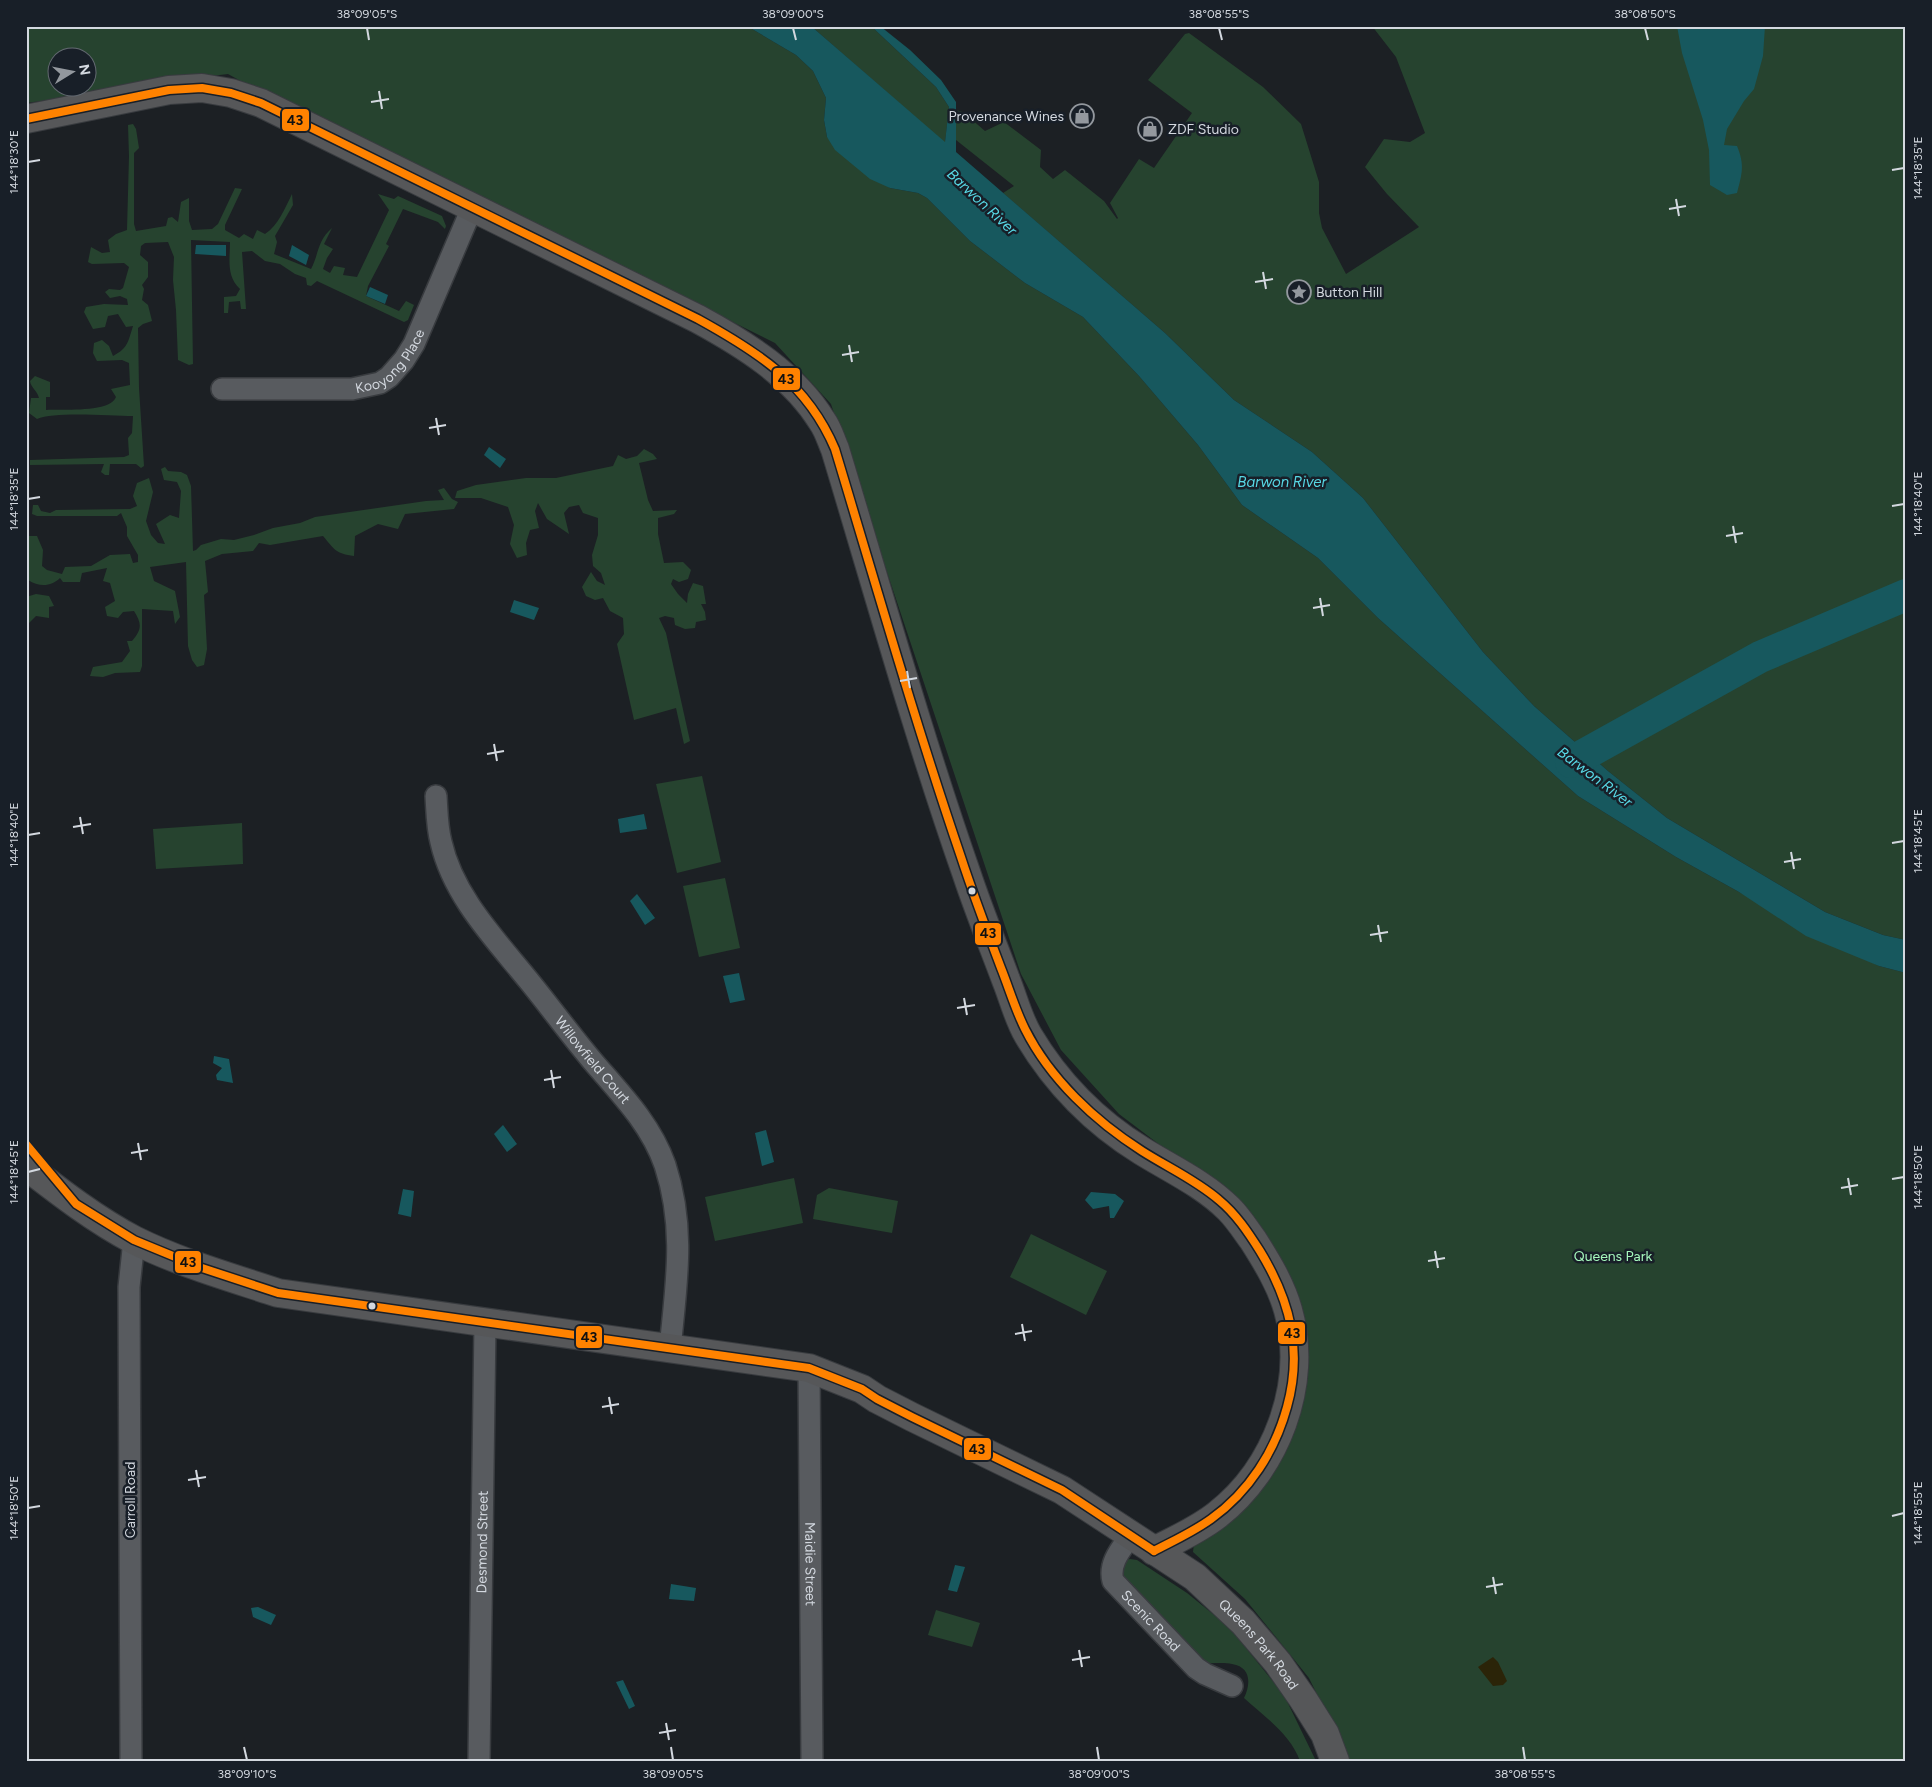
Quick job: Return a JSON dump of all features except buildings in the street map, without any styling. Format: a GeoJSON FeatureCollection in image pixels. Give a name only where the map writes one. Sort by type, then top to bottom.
{"type":"FeatureCollection","features":[{"type":"Feature","properties":{"kind":"street"},"geometry":{"type":"LineString","coordinates":[[26,119],[169,90],[202,88],[231,93],[261,103],[734,338],[765,361],[809,402],[824,422],[835,449],[945,811],[977,906],[1027,1033],[1060,1080],[1096,1118],[1141,1150],[1212,1194],[1231,1210],[1260,1250],[1282,1292],[1289,1313],[1295,1354],[1289,1399],[1274,1446],[1256,1474],[1221,1511],[1202,1525],[1154,1551],[1062,1490],[912,1417],[862,1389],[809,1368],[278,1293],[202,1268],[134,1240],[76,1204],[26,1166]]}},
{"type":"Feature","properties":{"kind":"street","name":"Kooyong Place"},"geometry":{"type":"LineString","coordinates":[[222,389],[352,389],[380,383],[389,377],[404,360],[414,344],[472,208]]}},
{"type":"Feature","properties":{"kind":"street","name":"Willowfield Court"},"geometry":{"type":"LineString","coordinates":[[436,796],[440,841],[449,866],[472,909],[587,1054],[637,1112],[658,1149],[665,1167],[677,1216],[679,1253],[670,1349]]}},
{"type":"Feature","properties":{"kind":"street"},"geometry":{"type":"LineString","coordinates":[[26,1144],[76,1204]]}},
{"type":"Feature","properties":{"kind":"street","name":"Carroll Road"},"geometry":{"type":"LineString","coordinates":[[131,1761],[130,1287],[134,1240]]}},
{"type":"Feature","properties":{"kind":"street","name":"Desmond Street"},"geometry":{"type":"LineString","coordinates":[[479,1761],[485,1323]]}},
{"type":"Feature","properties":{"kind":"street","name":"Maidie Street"},"geometry":{"type":"LineString","coordinates":[[809,1368],[812,1761]]}},
{"type":"Feature","properties":{"kind":"street","name":"Scenic Road"},"geometry":{"type":"LineString","coordinates":[[1131,1535],[1114,1561],[1113,1580],[1196,1668],[1232,1686]]}},
{"type":"Feature","properties":{"kind":"street","name":"Queens Park Road"},"geometry":{"type":"LineString","coordinates":[[1154,1551],[1196,1577],[1243,1622],[1278,1663],[1303,1699],[1325,1734],[1336,1761]]}},
{"type":"Feature","properties":{"kind":"green space","name":"Queens Park"},"geometry":{"type":"Polygon","coordinates":[[[26,26],[747,26],[796,55],[813,71],[826,98],[824,120],[827,137],[890,188],[918,193],[927,198],[970,241],[1025,283],[1083,317],[1139,376],[1198,445],[1242,505],[1318,558],[1378,618],[1578,796],[1676,857],[1739,892],[1879,966],[1906,973],[1906,1761],[1350,1761],[1309,1678],[1245,1599],[1193,1552],[1194,1544],[1227,1525],[1255,1492],[1304,1346],[1193,1170],[1119,1114],[1061,1050],[1021,974],[831,404],[775,343],[429,171],[264,94],[228,74],[145,84],[98,93],[98,48],[48,48],[48,98],[65,98],[26,103],[26,26]]]}},
{"type":"Feature","properties":{"kind":"green space"},"geometry":{"type":"Polygon","coordinates":[[[811,26],[871,26],[936,87],[949,107],[945,143],[811,26]]]}},
{"type":"Feature","properties":{"kind":"green space"},"geometry":{"type":"Polygon","coordinates":[[[1372,26],[1906,26],[1906,940],[1883,935],[1825,912],[1667,818],[1608,771],[1534,706],[1483,652],[1363,498],[1312,452],[1234,400],[1165,333],[1003,193],[1014,186],[956,140],[956,110],[963,112],[985,131],[1004,122],[1041,150],[1040,167],[1053,179],[1065,170],[1104,201],[1117,219],[1110,203],[1139,159],[1154,168],[1192,113],[1148,80],[1185,34],[1189,33],[1263,87],[1301,124],[1319,182],[1319,213],[1322,228],[1346,274],[1419,227],[1387,194],[1365,167],[1384,139],[1410,142],[1425,133],[1396,57],[1372,26]]]}},
{"type":"Feature","properties":{"kind":"green space"},"geometry":{"type":"Polygon","coordinates":[[[133,124],[136,129],[139,148],[134,153],[134,224],[136,231],[166,226],[168,218],[172,217],[178,222],[181,202],[189,198],[189,221],[192,230],[212,229],[218,224],[235,188],[242,189],[225,225],[225,230],[239,238],[244,234],[253,239],[257,230],[265,234],[270,231],[281,216],[292,194],[293,205],[275,236],[277,242],[274,254],[311,269],[321,243],[332,228],[324,244],[333,249],[323,269],[330,273],[334,266],[345,268],[343,275],[357,277],[389,210],[378,194],[394,199],[398,196],[442,216],[446,226],[445,229],[438,222],[403,209],[386,244],[389,246],[368,286],[366,296],[399,311],[406,301],[414,305],[408,320],[404,322],[317,281],[311,286],[307,285],[306,278],[295,274],[280,264],[265,261],[252,251],[242,252],[246,309],[241,309],[240,301],[229,302],[228,313],[224,313],[224,297],[236,296],[240,289],[231,273],[229,261],[230,242],[191,240],[193,364],[189,365],[178,360],[173,280],[174,257],[168,242],[145,243],[141,246],[140,255],[148,262],[148,277],[142,285],[144,289],[142,300],[148,305],[152,321],[138,328],[139,388],[144,466],[141,468],[136,464],[110,464],[109,475],[105,475],[101,472],[104,464],[30,465],[30,460],[124,457],[129,455],[128,438],[132,433],[133,416],[56,415],[37,419],[29,413],[31,398],[39,398],[30,381],[35,376],[50,382],[50,397],[46,397],[46,410],[85,409],[105,406],[116,397],[111,389],[130,385],[129,363],[122,360],[97,361],[93,353],[94,343],[102,340],[109,346],[113,356],[118,353],[127,344],[133,326],[126,327],[118,314],[108,316],[105,327],[93,329],[84,312],[86,307],[104,304],[128,305],[127,299],[120,296],[110,298],[105,292],[109,289],[120,290],[123,288],[129,267],[124,263],[92,264],[88,262],[91,247],[102,253],[110,252],[108,240],[116,234],[127,230],[128,125],[133,124]]]}},
{"type":"Feature","properties":{"kind":"green space"},"geometry":{"type":"Polygon","coordinates":[[[644,449],[653,454],[657,459],[639,463],[648,500],[653,511],[677,510],[674,514],[658,518],[658,534],[664,563],[683,562],[691,570],[688,579],[679,582],[673,579],[671,584],[687,603],[688,594],[693,583],[703,586],[706,604],[701,604],[706,620],[696,622],[695,628],[685,629],[675,625],[674,618],[665,616],[659,618],[666,633],[690,741],[684,744],[676,708],[634,720],[617,644],[624,634],[623,618],[610,611],[603,598],[595,600],[586,596],[582,587],[591,572],[597,581],[605,585],[601,573],[593,566],[592,555],[598,535],[598,518],[583,513],[579,505],[569,507],[564,513],[569,534],[547,519],[538,503],[535,511],[539,528],[530,530],[526,543],[527,555],[517,558],[510,544],[514,525],[508,507],[481,498],[455,498],[457,491],[476,485],[526,478],[556,478],[613,466],[618,455],[626,459],[637,456],[644,449]]]}},
{"type":"Feature","properties":{"kind":"green space"},"geometry":{"type":"Polygon","coordinates":[[[165,467],[168,471],[181,472],[187,475],[191,486],[193,551],[201,545],[221,539],[234,540],[273,528],[300,523],[315,517],[444,500],[438,490],[444,488],[452,499],[458,502],[454,509],[405,514],[398,529],[378,524],[355,536],[354,556],[343,554],[336,550],[323,536],[270,545],[259,543],[253,551],[222,554],[205,561],[208,592],[204,595],[207,649],[204,665],[197,667],[192,660],[188,646],[186,562],[150,567],[154,581],[175,591],[180,617],[175,624],[173,611],[142,609],[142,666],[140,672],[115,673],[103,677],[90,676],[93,667],[122,662],[130,651],[127,641],[132,641],[138,633],[140,623],[134,611],[123,612],[118,618],[107,616],[105,607],[115,601],[110,583],[103,581],[107,568],[82,573],[80,582],[63,582],[60,578],[53,583],[45,585],[36,584],[28,580],[28,536],[37,536],[43,550],[42,566],[47,570],[62,574],[65,567],[91,566],[110,555],[130,554],[133,563],[138,562],[138,555],[127,536],[127,527],[121,513],[117,516],[37,516],[32,514],[33,505],[38,505],[41,511],[50,513],[56,510],[130,509],[137,506],[133,496],[137,483],[149,478],[153,492],[146,521],[151,535],[158,543],[165,544],[156,524],[170,515],[179,518],[181,491],[177,482],[164,480],[161,469],[165,467]]]}},
{"type":"Feature","properties":{"kind":"green space"},"geometry":{"type":"Polygon","coordinates":[[[36,594],[49,596],[54,606],[49,607],[49,618],[36,616],[29,623],[26,622],[26,597],[36,594]]]}},
{"type":"Feature","properties":{"kind":"green space"},"geometry":{"type":"Polygon","coordinates":[[[702,776],[721,862],[677,873],[656,784],[702,776]]]}},
{"type":"Feature","properties":{"kind":"green space"},"geometry":{"type":"Polygon","coordinates":[[[242,823],[243,864],[156,869],[153,829],[242,823]]]}},
{"type":"Feature","properties":{"kind":"green space"},"geometry":{"type":"Polygon","coordinates":[[[725,878],[740,948],[699,957],[683,886],[725,878]]]}},
{"type":"Feature","properties":{"kind":"green space"},"geometry":{"type":"Polygon","coordinates":[[[794,1178],[803,1223],[715,1241],[705,1197],[794,1178]]]}},
{"type":"Feature","properties":{"kind":"green space"},"geometry":{"type":"Polygon","coordinates":[[[829,1188],[898,1201],[892,1233],[813,1219],[817,1195],[829,1188]]]}},
{"type":"Feature","properties":{"kind":"green space"},"geometry":{"type":"Polygon","coordinates":[[[1031,1234],[1107,1271],[1086,1315],[1010,1277],[1031,1234]]]}},
{"type":"Feature","properties":{"kind":"green space"},"geometry":{"type":"Polygon","coordinates":[[[1126,1560],[1137,1560],[1187,1593],[1229,1627],[1284,1695],[1316,1761],[1300,1761],[1284,1734],[1244,1698],[1248,1687],[1248,1677],[1243,1669],[1229,1663],[1204,1663],[1123,1581],[1119,1569],[1126,1560]]]}},
{"type":"Feature","properties":{"kind":"green space"},"geometry":{"type":"Polygon","coordinates":[[[936,1610],[980,1623],[972,1647],[928,1635],[936,1610]]]}},
{"type":"Feature","properties":{"kind":"sand"},"geometry":{"type":"Polygon","coordinates":[[[1493,1657],[1498,1662],[1507,1681],[1503,1685],[1493,1686],[1478,1667],[1493,1657]]]}},
{"type":"Feature","properties":{"kind":"water","name":"Barwon River"},"geometry":{"type":"Polygon","coordinates":[[[747,26],[811,26],[945,142],[949,107],[936,87],[871,26],[880,26],[910,50],[941,80],[956,102],[956,152],[1165,333],[1234,400],[1312,452],[1363,498],[1483,652],[1534,706],[1608,771],[1667,818],[1825,912],[1883,935],[1906,940],[1906,973],[1879,966],[1806,936],[1739,892],[1676,857],[1578,796],[1378,618],[1318,558],[1242,505],[1198,445],[1139,376],[1083,317],[1025,283],[970,241],[927,198],[918,193],[890,188],[870,179],[835,150],[827,137],[824,120],[826,98],[813,71],[796,55],[747,26]]]}},
{"type":"Feature","properties":{"kind":"water"},"geometry":{"type":"Polygon","coordinates":[[[1677,26],[1765,26],[1763,56],[1754,89],[1744,101],[1727,129],[1724,145],[1737,146],[1740,153],[1742,170],[1737,193],[1727,195],[1710,185],[1709,150],[1703,120],[1682,53],[1677,26]]]}},
{"type":"Feature","properties":{"kind":"water"},"geometry":{"type":"Polygon","coordinates":[[[196,245],[226,245],[226,256],[195,254],[196,245]]]}},
{"type":"Feature","properties":{"kind":"water"},"geometry":{"type":"Polygon","coordinates":[[[292,245],[309,255],[306,265],[289,256],[292,245]]]}},
{"type":"Feature","properties":{"kind":"water"},"geometry":{"type":"Polygon","coordinates":[[[370,287],[388,295],[385,304],[366,296],[370,287]]]}},
{"type":"Feature","properties":{"kind":"water"},"geometry":{"type":"Polygon","coordinates":[[[489,447],[506,459],[500,468],[484,455],[489,447]]]}},
{"type":"Feature","properties":{"kind":"water"},"geometry":{"type":"Polygon","coordinates":[[[514,600],[539,608],[534,620],[510,612],[514,600]]]}},
{"type":"Feature","properties":{"kind":"water"},"geometry":{"type":"Polygon","coordinates":[[[644,814],[647,829],[620,833],[618,819],[644,814]]]}},
{"type":"Feature","properties":{"kind":"water"},"geometry":{"type":"Polygon","coordinates":[[[637,894],[655,918],[645,925],[630,901],[637,894]]]}},
{"type":"Feature","properties":{"kind":"water"},"geometry":{"type":"Polygon","coordinates":[[[739,973],[745,1000],[730,1003],[723,976],[739,973]]]}},
{"type":"Feature","properties":{"kind":"water"},"geometry":{"type":"Polygon","coordinates":[[[214,1056],[229,1059],[233,1083],[217,1080],[216,1075],[222,1068],[213,1063],[214,1056]]]}},
{"type":"Feature","properties":{"kind":"water"},"geometry":{"type":"Polygon","coordinates":[[[503,1125],[517,1144],[507,1152],[494,1134],[503,1125]]]}},
{"type":"Feature","properties":{"kind":"water"},"geometry":{"type":"Polygon","coordinates":[[[766,1130],[774,1162],[762,1166],[755,1133],[766,1130]]]}},
{"type":"Feature","properties":{"kind":"water"},"geometry":{"type":"Polygon","coordinates":[[[403,1189],[414,1191],[411,1217],[398,1214],[403,1189]]]}},
{"type":"Feature","properties":{"kind":"water"},"geometry":{"type":"Polygon","coordinates":[[[1091,1192],[1115,1194],[1124,1201],[1114,1218],[1110,1218],[1109,1206],[1093,1209],[1085,1200],[1091,1192]]]}},
{"type":"Feature","properties":{"kind":"water"},"geometry":{"type":"Polygon","coordinates":[[[955,1565],[965,1567],[957,1592],[948,1590],[955,1565]]]}},
{"type":"Feature","properties":{"kind":"water"},"geometry":{"type":"Polygon","coordinates":[[[671,1584],[696,1588],[694,1601],[669,1599],[671,1584]]]}},
{"type":"Feature","properties":{"kind":"water"},"geometry":{"type":"Polygon","coordinates":[[[258,1607],[276,1615],[271,1625],[253,1617],[251,1608],[258,1607]]]}},
{"type":"Feature","properties":{"kind":"water"},"geometry":{"type":"Polygon","coordinates":[[[623,1680],[635,1706],[629,1709],[616,1682],[623,1680]]]}},
{"type":"Feature","properties":{"kind":"waterway"},"geometry":{"type":"LineString","coordinates":[[1571,762],[1760,657],[1906,595]]}},
{"type":"Feature","properties":{"kind":"transit line","name":"43"},"geometry":{"type":"LineString","coordinates":[[26,119],[169,90],[202,88],[231,93],[261,103],[720,331],[760,357],[795,388],[810,405],[824,426],[835,449],[944,806],[980,912],[1025,1029],[1047,1065],[1075,1098],[1107,1126],[1142,1151],[1201,1186],[1231,1211],[1260,1251],[1279,1288],[1286,1307],[1291,1326],[1293,1346],[1292,1386],[1282,1423],[1268,1455],[1249,1483],[1225,1508],[1197,1528],[1154,1551]]}},
{"type":"Feature","properties":{"kind":"transit line","name":"43"},"geometry":{"type":"LineString","coordinates":[[26,1144],[76,1204],[134,1240],[202,1268],[278,1293],[809,1368],[862,1389],[912,1417],[1062,1490],[1154,1551]]}},
{"type":"Feature","properties":{"kind":"place","name":"Provenance Wines"},"geometry":{"type":"Point","coordinates":[1082,116]}},
{"type":"Feature","properties":{"kind":"place","name":"ZDF Studio"},"geometry":{"type":"Point","coordinates":[1150,129]}},
{"type":"Feature","properties":{"kind":"place","name":"Button Hill"},"geometry":{"type":"Point","coordinates":[1299,292]}}]}
